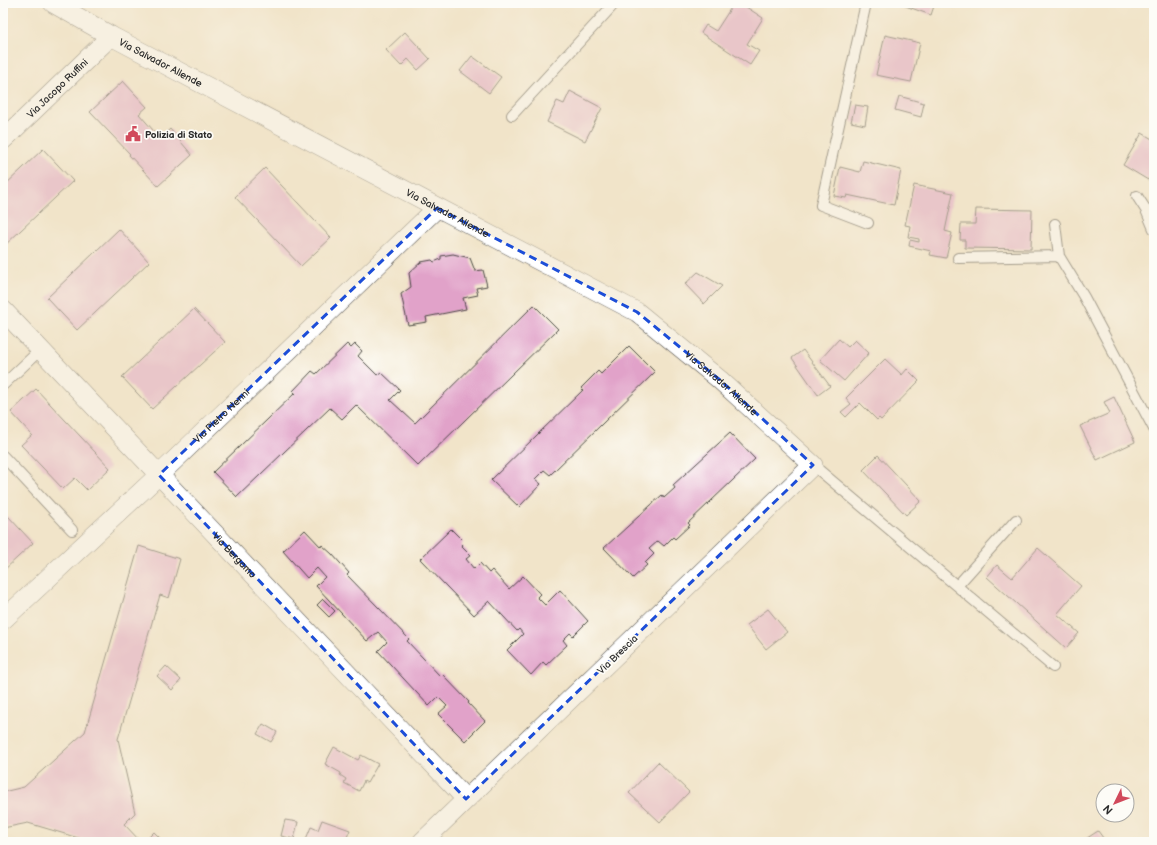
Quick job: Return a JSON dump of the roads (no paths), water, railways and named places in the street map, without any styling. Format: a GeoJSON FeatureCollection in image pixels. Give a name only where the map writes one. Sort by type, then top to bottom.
{"type":"FeatureCollection","features":[{"type":"Feature","properties":{"kind":"street","name":"Via Salvador Allende"},"geometry":{"type":"LineString","coordinates":[[53,3],[111,36],[637,312],[720,380],[813,466]]}},
{"type":"Feature","properties":{"kind":"street","name":"Via Jacopo Ruffini"},"geometry":{"type":"LineString","coordinates":[[3,140],[111,36]]}},
{"type":"Feature","properties":{"kind":"street","name":"Via Pietro Nenni"},"geometry":{"type":"LineString","coordinates":[[3,620],[159,475],[437,208]]}},
{"type":"Feature","properties":{"kind":"street","name":"Via Bergamo"},"geometry":{"type":"LineString","coordinates":[[3,310],[466,799]]}},
{"type":"Feature","properties":{"kind":"street","name":"Via Brescia"},"geometry":{"type":"LineString","coordinates":[[422,842],[813,466]]}},
{"type":"Feature","properties":{"kind":"lane"},"geometry":{"type":"LineString","coordinates":[[512,115],[615,3]]}},
{"type":"Feature","properties":{"kind":"lane"},"geometry":{"type":"LineString","coordinates":[[866,3],[820,205],[868,223]]}},
{"type":"Feature","properties":{"kind":"lane"},"geometry":{"type":"LineString","coordinates":[[1137,196],[1146,210],[1154,230]]}},
{"type":"Feature","properties":{"kind":"lane"},"geometry":{"type":"LineString","coordinates":[[1055,224],[1059,256],[1084,297],[1154,429]]}},
{"type":"Feature","properties":{"kind":"lane"},"geometry":{"type":"LineString","coordinates":[[958,258],[1059,256]]}},
{"type":"Feature","properties":{"kind":"lane"},"geometry":{"type":"LineString","coordinates":[[3,385],[40,350]]}},
{"type":"Feature","properties":{"kind":"lane"},"geometry":{"type":"LineString","coordinates":[[3,456],[72,530]]}},
{"type":"Feature","properties":{"kind":"lane"},"geometry":{"type":"LineString","coordinates":[[813,466],[1053,667]]}},
{"type":"Feature","properties":{"kind":"lane"},"geometry":{"type":"LineString","coordinates":[[957,586],[1016,520]]}},
{"type":"Feature","properties":{"kind":"place","name":"Polizia di Stato"},"geometry":{"type":"Point","coordinates":[133,134]}}]}
